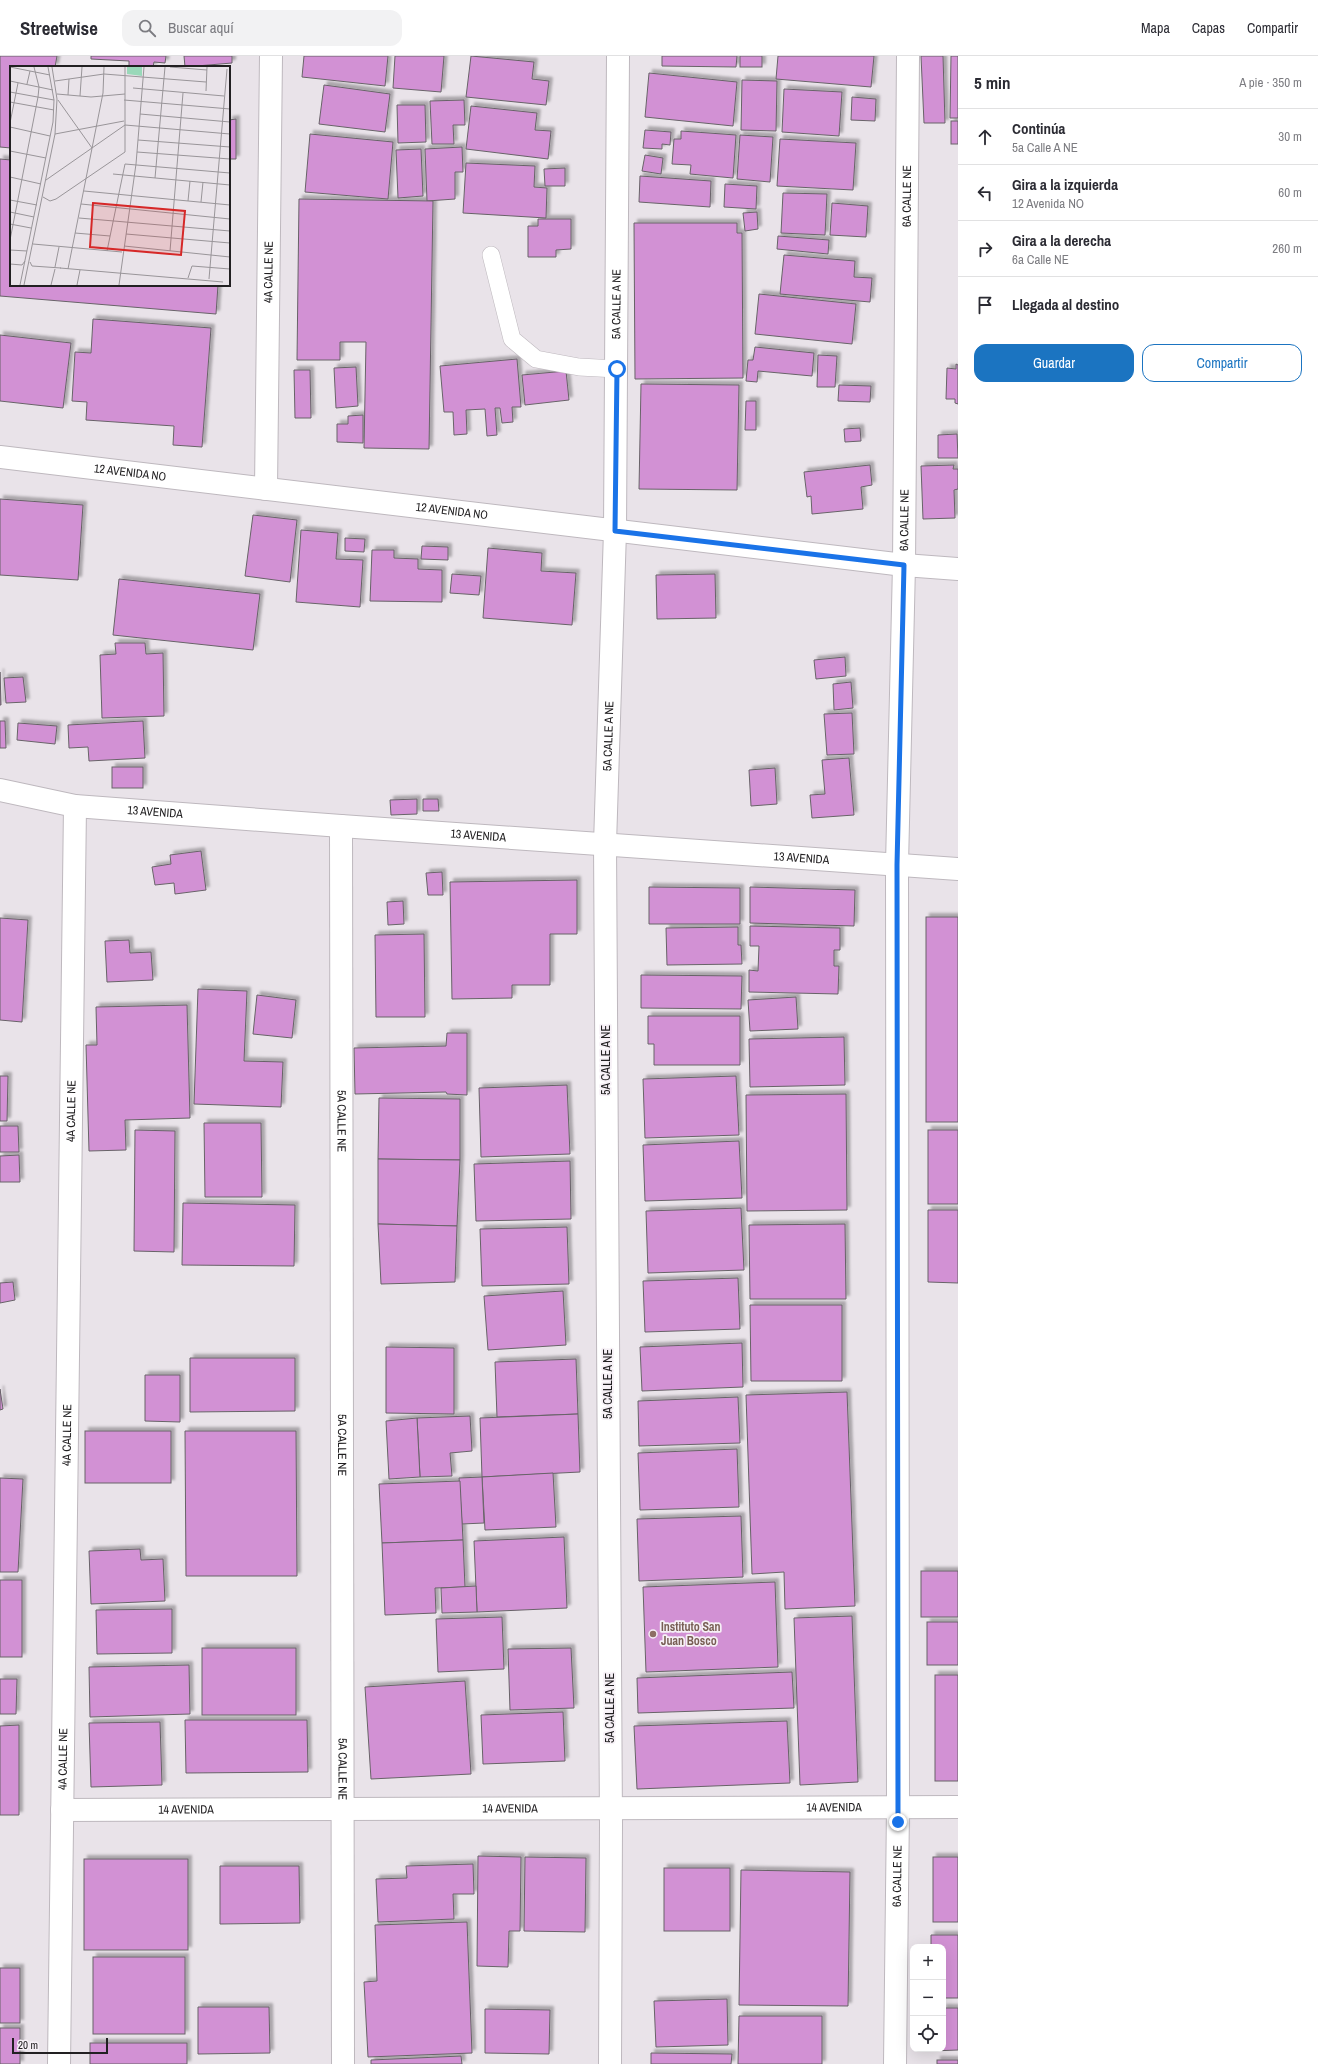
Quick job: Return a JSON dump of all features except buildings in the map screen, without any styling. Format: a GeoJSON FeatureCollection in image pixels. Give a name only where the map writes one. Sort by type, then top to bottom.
{"type":"FeatureCollection","features":[{"type":"Feature","properties":{"kind":"street","name":"4A CALLE NE"},"geometry":{"type":"LineString","coordinates":[[266,489],[271,56]]}},
{"type":"Feature","properties":{"kind":"street","name":"5A CALLE A NE"},"geometry":{"type":"LineString","coordinates":[[610,2064],[611,1809],[605,844],[615,531],[618,56]]}},
{"type":"Feature","properties":{"kind":"street","name":"6A CALLE NE"},"geometry":{"type":"LineString","coordinates":[[895,2064],[898,1808],[897,865],[904,565],[908,56]]}},
{"type":"Feature","properties":{"kind":"street","name":"12 AVENIDA NO"},"geometry":{"type":"LineString","coordinates":[[0,457],[904,565],[958,569]]}},
{"type":"Feature","properties":{"kind":"street","name":"13 AVENIDA"},"geometry":{"type":"LineString","coordinates":[[0,790],[75,806],[958,869]]}},
{"type":"Feature","properties":{"kind":"street","name":"4A CALLE NE"},"geometry":{"type":"LineString","coordinates":[[60,2064],[75,806]]}},
{"type":"Feature","properties":{"kind":"street","name":"5A CALLE NE"},"geometry":{"type":"LineString","coordinates":[[341,826],[343,2064]]}},
{"type":"Feature","properties":{"kind":"street","name":"14 AVENIDA"},"geometry":{"type":"LineString","coordinates":[[62,1810],[958,1807]]}},
{"type":"Feature","properties":{"kind":"lane"},"geometry":{"type":"LineString","coordinates":[[491,255],[512,338],[536,359],[579,367],[617,369]]}},
{"type":"Feature","properties":{"kind":"place","name":"Instituto San Juan Bosco"},"geometry":{"type":"Point","coordinates":[653,1634]}},
{"type":"Feature","properties":{"kind":"route"},"geometry":{"type":"LineString","coordinates":[[617,369],[615,531],[904,565],[897,865],[898,1822]]}}]}
